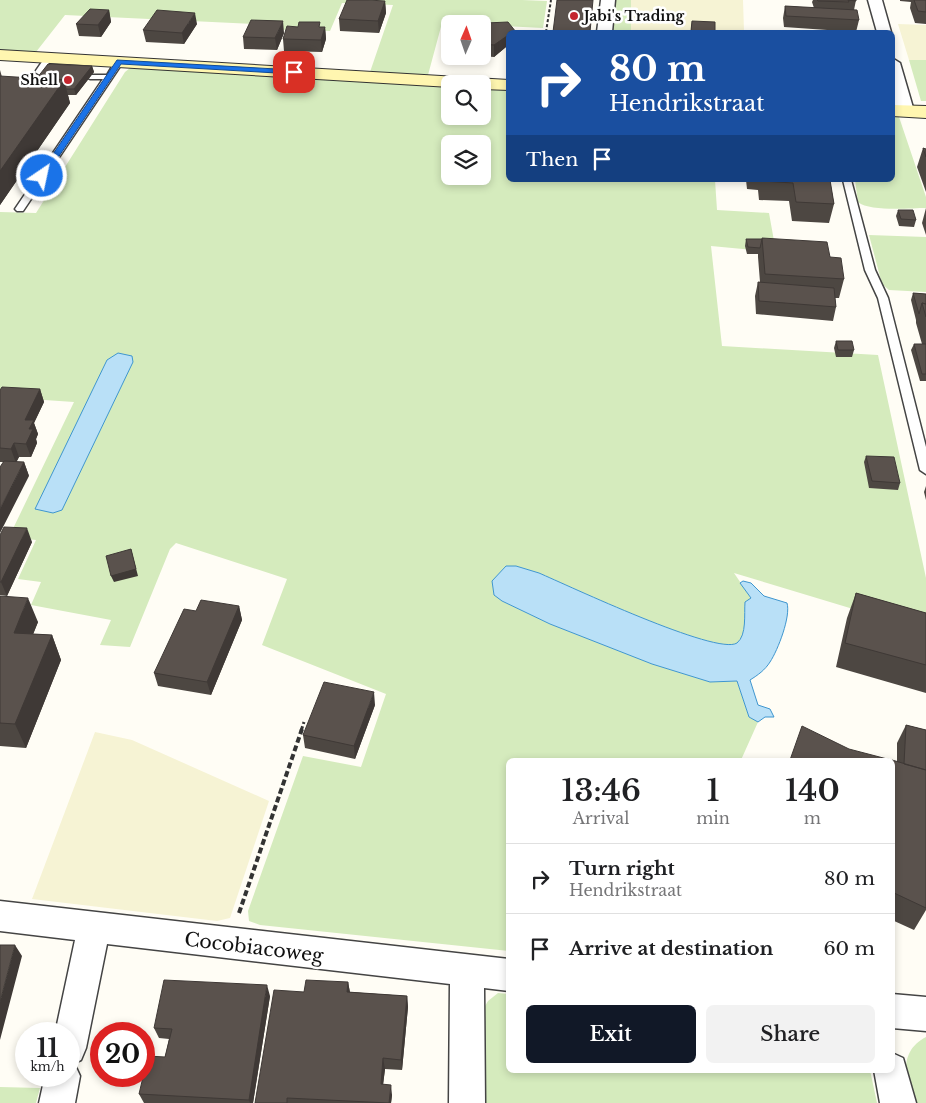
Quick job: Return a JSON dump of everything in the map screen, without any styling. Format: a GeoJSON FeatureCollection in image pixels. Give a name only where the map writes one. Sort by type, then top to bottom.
{"type":"FeatureCollection","features":[{"type":"Feature","properties":{"kind":"street"},"geometry":{"type":"LineString","coordinates":[[605,30],[608,0]]}},
{"type":"Feature","properties":{"kind":"street"},"geometry":{"type":"LineString","coordinates":[[875,0],[883,30]]}},
{"type":"Feature","properties":{"kind":"street"},"geometry":{"type":"LineString","coordinates":[[0,55],[506,85]]}},
{"type":"Feature","properties":{"kind":"street"},"geometry":{"type":"LineString","coordinates":[[895,84],[899,111],[926,112]]}},
{"type":"Feature","properties":{"kind":"street","name":"Cocobiacoweg"},"geometry":{"type":"LineString","coordinates":[[0,916],[228,944],[506,974]]}},
{"type":"Feature","properties":{"kind":"street"},"geometry":{"type":"LineString","coordinates":[[74,1022],[94,928]]}},
{"type":"Feature","properties":{"kind":"street"},"geometry":{"type":"LineString","coordinates":[[467,970],[467,1103]]}},
{"type":"Feature","properties":{"kind":"street"},"geometry":{"type":"LineString","coordinates":[[895,1011],[926,1014]]}},
{"type":"Feature","properties":{"kind":"street"},"geometry":{"type":"LineString","coordinates":[[892,1073],[898,1103]]}},
{"type":"Feature","properties":{"kind":"street"},"geometry":{"type":"LineString","coordinates":[[57,1103],[61,1087]]}},
{"type":"Feature","properties":{"kind":"lane"},"geometry":{"type":"LineString","coordinates":[[45,76],[39,72],[49,58]]}},
{"type":"Feature","properties":{"kind":"lane"},"geometry":{"type":"LineString","coordinates":[[20,209],[119,62]]}},
{"type":"Feature","properties":{"kind":"lane"},"geometry":{"type":"LineString","coordinates":[[90,77],[109,77]]}},
{"type":"Feature","properties":{"kind":"lane"},"geometry":{"type":"LineString","coordinates":[[848,182],[870,270],[883,298],[926,470]]}},
{"type":"Feature","properties":{"kind":"path"},"geometry":{"type":"LineString","coordinates":[[546,30],[551,0]]}},
{"type":"Feature","properties":{"kind":"path"},"geometry":{"type":"LineString","coordinates":[[228,944],[304,722]]}},
{"type":"Feature","properties":{"kind":"shaded area"},"geometry":{"type":"Polygon","coordinates":[[[631,0],[743,0],[744,30],[631,30],[631,0]]]}},
{"type":"Feature","properties":{"kind":"shaded area"},"geometry":{"type":"Polygon","coordinates":[[[898,24],[926,25],[926,60],[909,60],[898,24]]]}},
{"type":"Feature","properties":{"kind":"shaded area"},"geometry":{"type":"Polygon","coordinates":[[[95,732],[132,740],[269,801],[230,918],[217,921],[32,899],[95,732]]]}},
{"type":"Feature","properties":{"kind":"green space"},"geometry":{"type":"Polygon","coordinates":[[[0,0],[547,1],[543,28],[491,25],[491,15],[441,15],[441,27],[428,75],[370,72],[393,5],[342,3],[330,31],[252,29],[254,24],[65,15],[36,52],[0,51],[0,0]]]}},
{"type":"Feature","properties":{"kind":"green space"},"geometry":{"type":"Polygon","coordinates":[[[614,0],[631,0],[631,30],[611,30],[614,0]]]}},
{"type":"Feature","properties":{"kind":"green space"},"geometry":{"type":"Polygon","coordinates":[[[909,60],[926,60],[926,101],[921,101],[909,60]]]}},
{"type":"Feature","properties":{"kind":"green space"},"geometry":{"type":"Polygon","coordinates":[[[139,67],[441,84],[441,125],[491,125],[491,88],[506,89],[506,182],[715,182],[717,210],[769,213],[776,252],[711,246],[722,346],[878,355],[926,578],[926,631],[734,573],[751,598],[745,603],[744,630],[740,639],[737,643],[724,644],[673,630],[539,573],[516,566],[502,601],[550,624],[652,664],[710,682],[737,681],[749,717],[758,722],[742,758],[506,758],[506,951],[260,925],[249,921],[248,911],[303,756],[361,767],[386,694],[262,645],[287,579],[176,543],[170,549],[130,647],[100,645],[111,620],[31,605],[41,582],[18,579],[36,540],[9,537],[74,402],[0,397],[0,212],[36,213],[125,72],[130,68],[139,67]]]}},
{"type":"Feature","properties":{"kind":"green space"},"geometry":{"type":"Polygon","coordinates":[[[895,116],[899,117],[926,197],[926,208],[881,208],[871,207],[858,202],[855,182],[895,182],[895,116]]]}},
{"type":"Feature","properties":{"kind":"green space"},"geometry":{"type":"Polygon","coordinates":[[[869,235],[926,237],[926,292],[889,290],[882,284],[869,235]]]}},
{"type":"Feature","properties":{"kind":"green space"},"geometry":{"type":"Polygon","coordinates":[[[498,993],[506,994],[506,1073],[871,1073],[877,1103],[480,1103],[479,1016],[488,1001],[498,993]]]}},
{"type":"Feature","properties":{"kind":"green space"},"geometry":{"type":"Polygon","coordinates":[[[926,1037],[926,1103],[911,1103],[906,1066],[911,1050],[926,1037]]]}},
{"type":"Feature","properties":{"kind":"green space"},"geometry":{"type":"Polygon","coordinates":[[[0,1087],[40,1088],[36,1103],[0,1103],[0,1087]]]}},
{"type":"Feature","properties":{"kind":"water"},"geometry":{"type":"Polygon","coordinates":[[[118,353],[132,356],[133,362],[62,510],[53,513],[35,509],[107,360],[118,353]]]}},
{"type":"Feature","properties":{"kind":"water"},"geometry":{"type":"Polygon","coordinates":[[[506,566],[516,566],[539,573],[673,630],[724,644],[737,643],[742,635],[745,602],[751,598],[740,583],[743,581],[751,583],[764,596],[787,603],[787,616],[777,650],[766,667],[750,680],[758,705],[770,709],[774,717],[765,717],[758,722],[749,717],[737,681],[710,682],[652,664],[550,624],[502,601],[494,595],[492,581],[506,566]]]}},
{"type":"Feature","properties":{"kind":"building"},"geometry":{"type":"Polygon","coordinates":[[[347,0],[385,1],[378,21],[339,19],[347,0]]]}},
{"type":"Feature","properties":{"kind":"building","name":"Jabi's Trading"},"geometry":{"type":"Polygon","coordinates":[[[557,0],[593,0],[590,30],[553,30],[557,0]]]}},
{"type":"Feature","properties":{"kind":"building"},"geometry":{"type":"Polygon","coordinates":[[[848,0],[849,2],[818,1],[848,0]]]}},
{"type":"Feature","properties":{"kind":"building"},"geometry":{"type":"Polygon","coordinates":[[[914,0],[926,0],[926,12],[918,11],[914,0]]]}},
{"type":"Feature","properties":{"kind":"building"},"geometry":{"type":"Polygon","coordinates":[[[785,6],[857,10],[859,20],[786,16],[785,6]]]}},
{"type":"Feature","properties":{"kind":"building"},"geometry":{"type":"Polygon","coordinates":[[[90,9],[109,10],[98,25],[76,24],[90,9]]]}},
{"type":"Feature","properties":{"kind":"building"},"geometry":{"type":"Polygon","coordinates":[[[157,10],[195,13],[182,33],[143,30],[157,10]]]}},
{"type":"Feature","properties":{"kind":"building"},"geometry":{"type":"Polygon","coordinates":[[[251,20],[283,21],[275,38],[243,37],[251,20]]]}},
{"type":"Feature","properties":{"kind":"building"},"geometry":{"type":"Polygon","coordinates":[[[692,21],[715,22],[715,30],[691,30],[692,21]]]}},
{"type":"Feature","properties":{"kind":"building"},"geometry":{"type":"Polygon","coordinates":[[[299,22],[320,22],[319,27],[325,27],[321,40],[283,39],[287,26],[298,27],[299,22]]]}},
{"type":"Feature","properties":{"kind":"building"},"geometry":{"type":"Polygon","coordinates":[[[508,22],[514,30],[506,30],[506,37],[494,45],[491,45],[491,23],[508,22]]]}},
{"type":"Feature","properties":{"kind":"building"},"geometry":{"type":"Polygon","coordinates":[[[48,64],[92,66],[74,89],[66,89],[64,80],[37,78],[48,64]]]}},
{"type":"Feature","properties":{"kind":"building"},"geometry":{"type":"Polygon","coordinates":[[[0,76],[64,80],[0,171],[0,76]]]}},
{"type":"Feature","properties":{"kind":"building"},"geometry":{"type":"Polygon","coordinates":[[[778,182],[830,182],[834,204],[796,202],[793,183],[778,182]]]}},
{"type":"Feature","properties":{"kind":"building"},"geometry":{"type":"Polygon","coordinates":[[[898,210],[913,210],[916,220],[901,219],[898,210]]]}},
{"type":"Feature","properties":{"kind":"building"},"geometry":{"type":"Polygon","coordinates":[[[762,238],[827,242],[830,257],[841,258],[844,279],[765,274],[762,238]]]}},
{"type":"Feature","properties":{"kind":"building"},"geometry":{"type":"Polygon","coordinates":[[[746,239],[762,239],[760,248],[748,247],[746,239]]]}},
{"type":"Feature","properties":{"kind":"building"},"geometry":{"type":"Polygon","coordinates":[[[758,282],[834,288],[836,307],[759,301],[758,282]]]}},
{"type":"Feature","properties":{"kind":"building"},"geometry":{"type":"Polygon","coordinates":[[[913,293],[926,294],[926,304],[922,303],[919,314],[913,293]]]}},
{"type":"Feature","properties":{"kind":"building"},"geometry":{"type":"Polygon","coordinates":[[[922,303],[926,304],[926,317],[922,303]]]}},
{"type":"Feature","properties":{"kind":"building"},"geometry":{"type":"Polygon","coordinates":[[[836,341],[852,341],[854,350],[838,350],[836,341]]]}},
{"type":"Feature","properties":{"kind":"building"},"geometry":{"type":"Polygon","coordinates":[[[914,344],[926,344],[926,374],[922,374],[914,344]]]}},
{"type":"Feature","properties":{"kind":"building"},"geometry":{"type":"Polygon","coordinates":[[[2,387],[40,389],[25,420],[34,420],[29,429],[33,429],[26,444],[14,443],[11,449],[0,448],[0,390],[2,387]]]}},
{"type":"Feature","properties":{"kind":"building"},"geometry":{"type":"Polygon","coordinates":[[[866,456],[894,457],[900,483],[872,481],[866,456]]]}},
{"type":"Feature","properties":{"kind":"building"},"geometry":{"type":"Polygon","coordinates":[[[4,461],[24,462],[0,509],[0,467],[4,461]]]}},
{"type":"Feature","properties":{"kind":"building"},"geometry":{"type":"Polygon","coordinates":[[[4,527],[27,528],[0,582],[0,535],[4,527]]]}},
{"type":"Feature","properties":{"kind":"building"},"geometry":{"type":"Polygon","coordinates":[[[131,549],[136,569],[111,576],[106,556],[131,549]]]}},
{"type":"Feature","properties":{"kind":"building"},"geometry":{"type":"Polygon","coordinates":[[[856,593],[926,613],[926,665],[845,643],[856,593]]]}},
{"type":"Feature","properties":{"kind":"building"},"geometry":{"type":"Polygon","coordinates":[[[0,596],[28,598],[14,633],[52,635],[15,724],[0,723],[0,596]]]}},
{"type":"Feature","properties":{"kind":"building"},"geometry":{"type":"Polygon","coordinates":[[[201,600],[239,606],[207,682],[154,673],[184,609],[196,611],[201,600]]]}},
{"type":"Feature","properties":{"kind":"building"},"geometry":{"type":"Polygon","coordinates":[[[324,682],[374,692],[354,746],[303,735],[324,682]]]}},
{"type":"Feature","properties":{"kind":"building"},"geometry":{"type":"Polygon","coordinates":[[[906,725],[926,730],[926,770],[904,764],[906,725]]]}},
{"type":"Feature","properties":{"kind":"building"},"geometry":{"type":"Polygon","coordinates":[[[802,726],[849,749],[883,758],[791,758],[802,726]]]}},
{"type":"Feature","properties":{"kind":"building"},"geometry":{"type":"Polygon","coordinates":[[[895,761],[926,770],[926,908],[895,893],[895,761]]]}},
{"type":"Feature","properties":{"kind":"building"},"geometry":{"type":"Polygon","coordinates":[[[0,945],[15,945],[0,1002],[0,945]]]}},
{"type":"Feature","properties":{"kind":"building"},"geometry":{"type":"Polygon","coordinates":[[[164,980],[267,985],[249,1100],[139,1094],[141,1087],[155,1087],[155,1056],[165,1057],[172,1029],[155,1028],[164,980]]]}},
{"type":"Feature","properties":{"kind":"building"},"geometry":{"type":"Polygon","coordinates":[[[306,980],[348,982],[347,992],[407,996],[401,1060],[383,1058],[381,1084],[391,1085],[389,1103],[287,1098],[287,1103],[255,1103],[274,990],[304,992],[306,980]]]}},
{"type":"Feature","properties":{"kind":"place","name":"Jabi's Trading"},"geometry":{"type":"Point","coordinates":[574,16]}},
{"type":"Feature","properties":{"kind":"place","name":"Shell"},"geometry":{"type":"Point","coordinates":[68,80]}},
{"type":"Feature","properties":{"kind":"route"},"geometry":{"type":"LineString","coordinates":[[42,176],[119,62],[294,72]]}}]}
